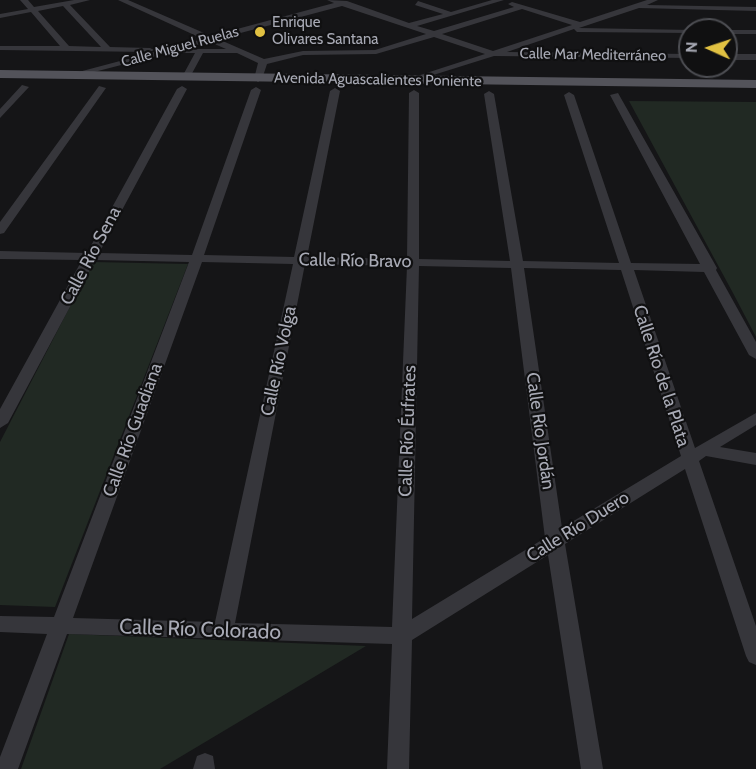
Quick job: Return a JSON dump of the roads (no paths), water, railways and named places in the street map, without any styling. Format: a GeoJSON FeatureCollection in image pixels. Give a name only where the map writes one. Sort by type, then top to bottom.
{"type":"FeatureCollection","features":[{"type":"Feature","properties":{"kind":"main road","name":"Avenida Aguascalientes Poniente"},"geometry":{"type":"LineString","coordinates":[[0,74],[184,83],[414,87],[756,84]]}},
{"type":"Feature","properties":{"kind":"main road","name":"Avenida Aguascalientes Poniente"},"geometry":{"type":"LineString","coordinates":[[0,87],[102,88],[184,83]]}},
{"type":"Feature","properties":{"kind":"main road","name":"Avenida Aguascalientes Poniente"},"geometry":{"type":"LineString","coordinates":[[257,84],[334,91],[414,87],[489,93],[756,96]]}},
{"type":"Feature","properties":{"kind":"street"},"geometry":{"type":"LineString","coordinates":[[24,0],[67,49]]}},
{"type":"Feature","properties":{"kind":"street"},"geometry":{"type":"LineString","coordinates":[[0,16],[86,0]]}},
{"type":"Feature","properties":{"kind":"street"},"geometry":{"type":"LineString","coordinates":[[122,0],[263,62],[303,53],[376,52],[522,7]]}},
{"type":"Feature","properties":{"kind":"street"},"geometry":{"type":"LineString","coordinates":[[331,0],[495,54]]}},
{"type":"Feature","properties":{"kind":"street","name":"Calle Miguel Ruelas"},"geometry":{"type":"LineString","coordinates":[[74,76],[356,0]]}},
{"type":"Feature","properties":{"kind":"street"},"geometry":{"type":"LineString","coordinates":[[408,26],[501,0],[581,25]]}},
{"type":"Feature","properties":{"kind":"street"},"geometry":{"type":"LineString","coordinates":[[414,87],[495,54],[654,0]]}},
{"type":"Feature","properties":{"kind":"street"},"geometry":{"type":"LineString","coordinates":[[418,3],[451,14]]}},
{"type":"Feature","properties":{"kind":"street"},"geometry":{"type":"LineString","coordinates":[[65,4],[108,50]]}},
{"type":"Feature","properties":{"kind":"street"},"geometry":{"type":"LineString","coordinates":[[632,7],[756,9]]}},
{"type":"Feature","properties":{"kind":"street"},"geometry":{"type":"LineString","coordinates":[[565,30],[678,31]]}},
{"type":"Feature","properties":{"kind":"street"},"geometry":{"type":"LineString","coordinates":[[738,32],[756,32]]}},
{"type":"Feature","properties":{"kind":"street"},"geometry":{"type":"LineString","coordinates":[[0,48],[237,51]]}},
{"type":"Feature","properties":{"kind":"street","name":"Calle Río Sena"},"geometry":{"type":"LineString","coordinates":[[0,423],[200,51]]}},
{"type":"Feature","properties":{"kind":"street","name":"Calle Mar Mediterráneo"},"geometry":{"type":"LineString","coordinates":[[495,54],[678,56]]}},
{"type":"Feature","properties":{"kind":"street"},"geometry":{"type":"LineString","coordinates":[[738,57],[756,57]]}},
{"type":"Feature","properties":{"kind":"street","name":"Calle Río Guadiana"},"geometry":{"type":"LineString","coordinates":[[7,769],[197,258],[263,62]]}},
{"type":"Feature","properties":{"kind":"street"},"geometry":{"type":"LineString","coordinates":[[0,115],[25,87]]}},
{"type":"Feature","properties":{"kind":"street","name":"Calle Río Éufrates"},"geometry":{"type":"LineString","coordinates":[[398,769],[413,262],[414,87]]}},
{"type":"Feature","properties":{"kind":"street"},"geometry":{"type":"LineString","coordinates":[[0,230],[102,88]]}},
{"type":"Feature","properties":{"kind":"street","name":"Calle Río Volga"},"geometry":{"type":"LineString","coordinates":[[223,631],[334,91]]}},
{"type":"Feature","properties":{"kind":"street","name":"Calle Río Jordán"},"geometry":{"type":"LineString","coordinates":[[489,93],[517,264],[555,542],[592,769]]}},
{"type":"Feature","properties":{"kind":"street","name":"Calle Río de la Plata"},"geometry":{"type":"LineString","coordinates":[[569,95],[625,266],[695,455],[756,656]]}},
{"type":"Feature","properties":{"kind":"street"},"geometry":{"type":"LineString","coordinates":[[615,95],[711,268],[756,355]]}},
{"type":"Feature","properties":{"kind":"street","name":"Calle Río Bravo"},"geometry":{"type":"LineString","coordinates":[[0,255],[711,268]]}},
{"type":"Feature","properties":{"kind":"street","name":"Calle Río Duero"},"geometry":{"type":"LineString","coordinates":[[401,636],[756,418]]}},
{"type":"Feature","properties":{"kind":"street"},"geometry":{"type":"LineString","coordinates":[[695,455],[756,459]]}},
{"type":"Feature","properties":{"kind":"street","name":"Calle Río Colorado"},"geometry":{"type":"LineString","coordinates":[[0,624],[401,636]]}},
{"type":"Feature","properties":{"kind":"place","name":"Enrique Olivares Santana"},"geometry":{"type":"Point","coordinates":[260,32]}}]}
